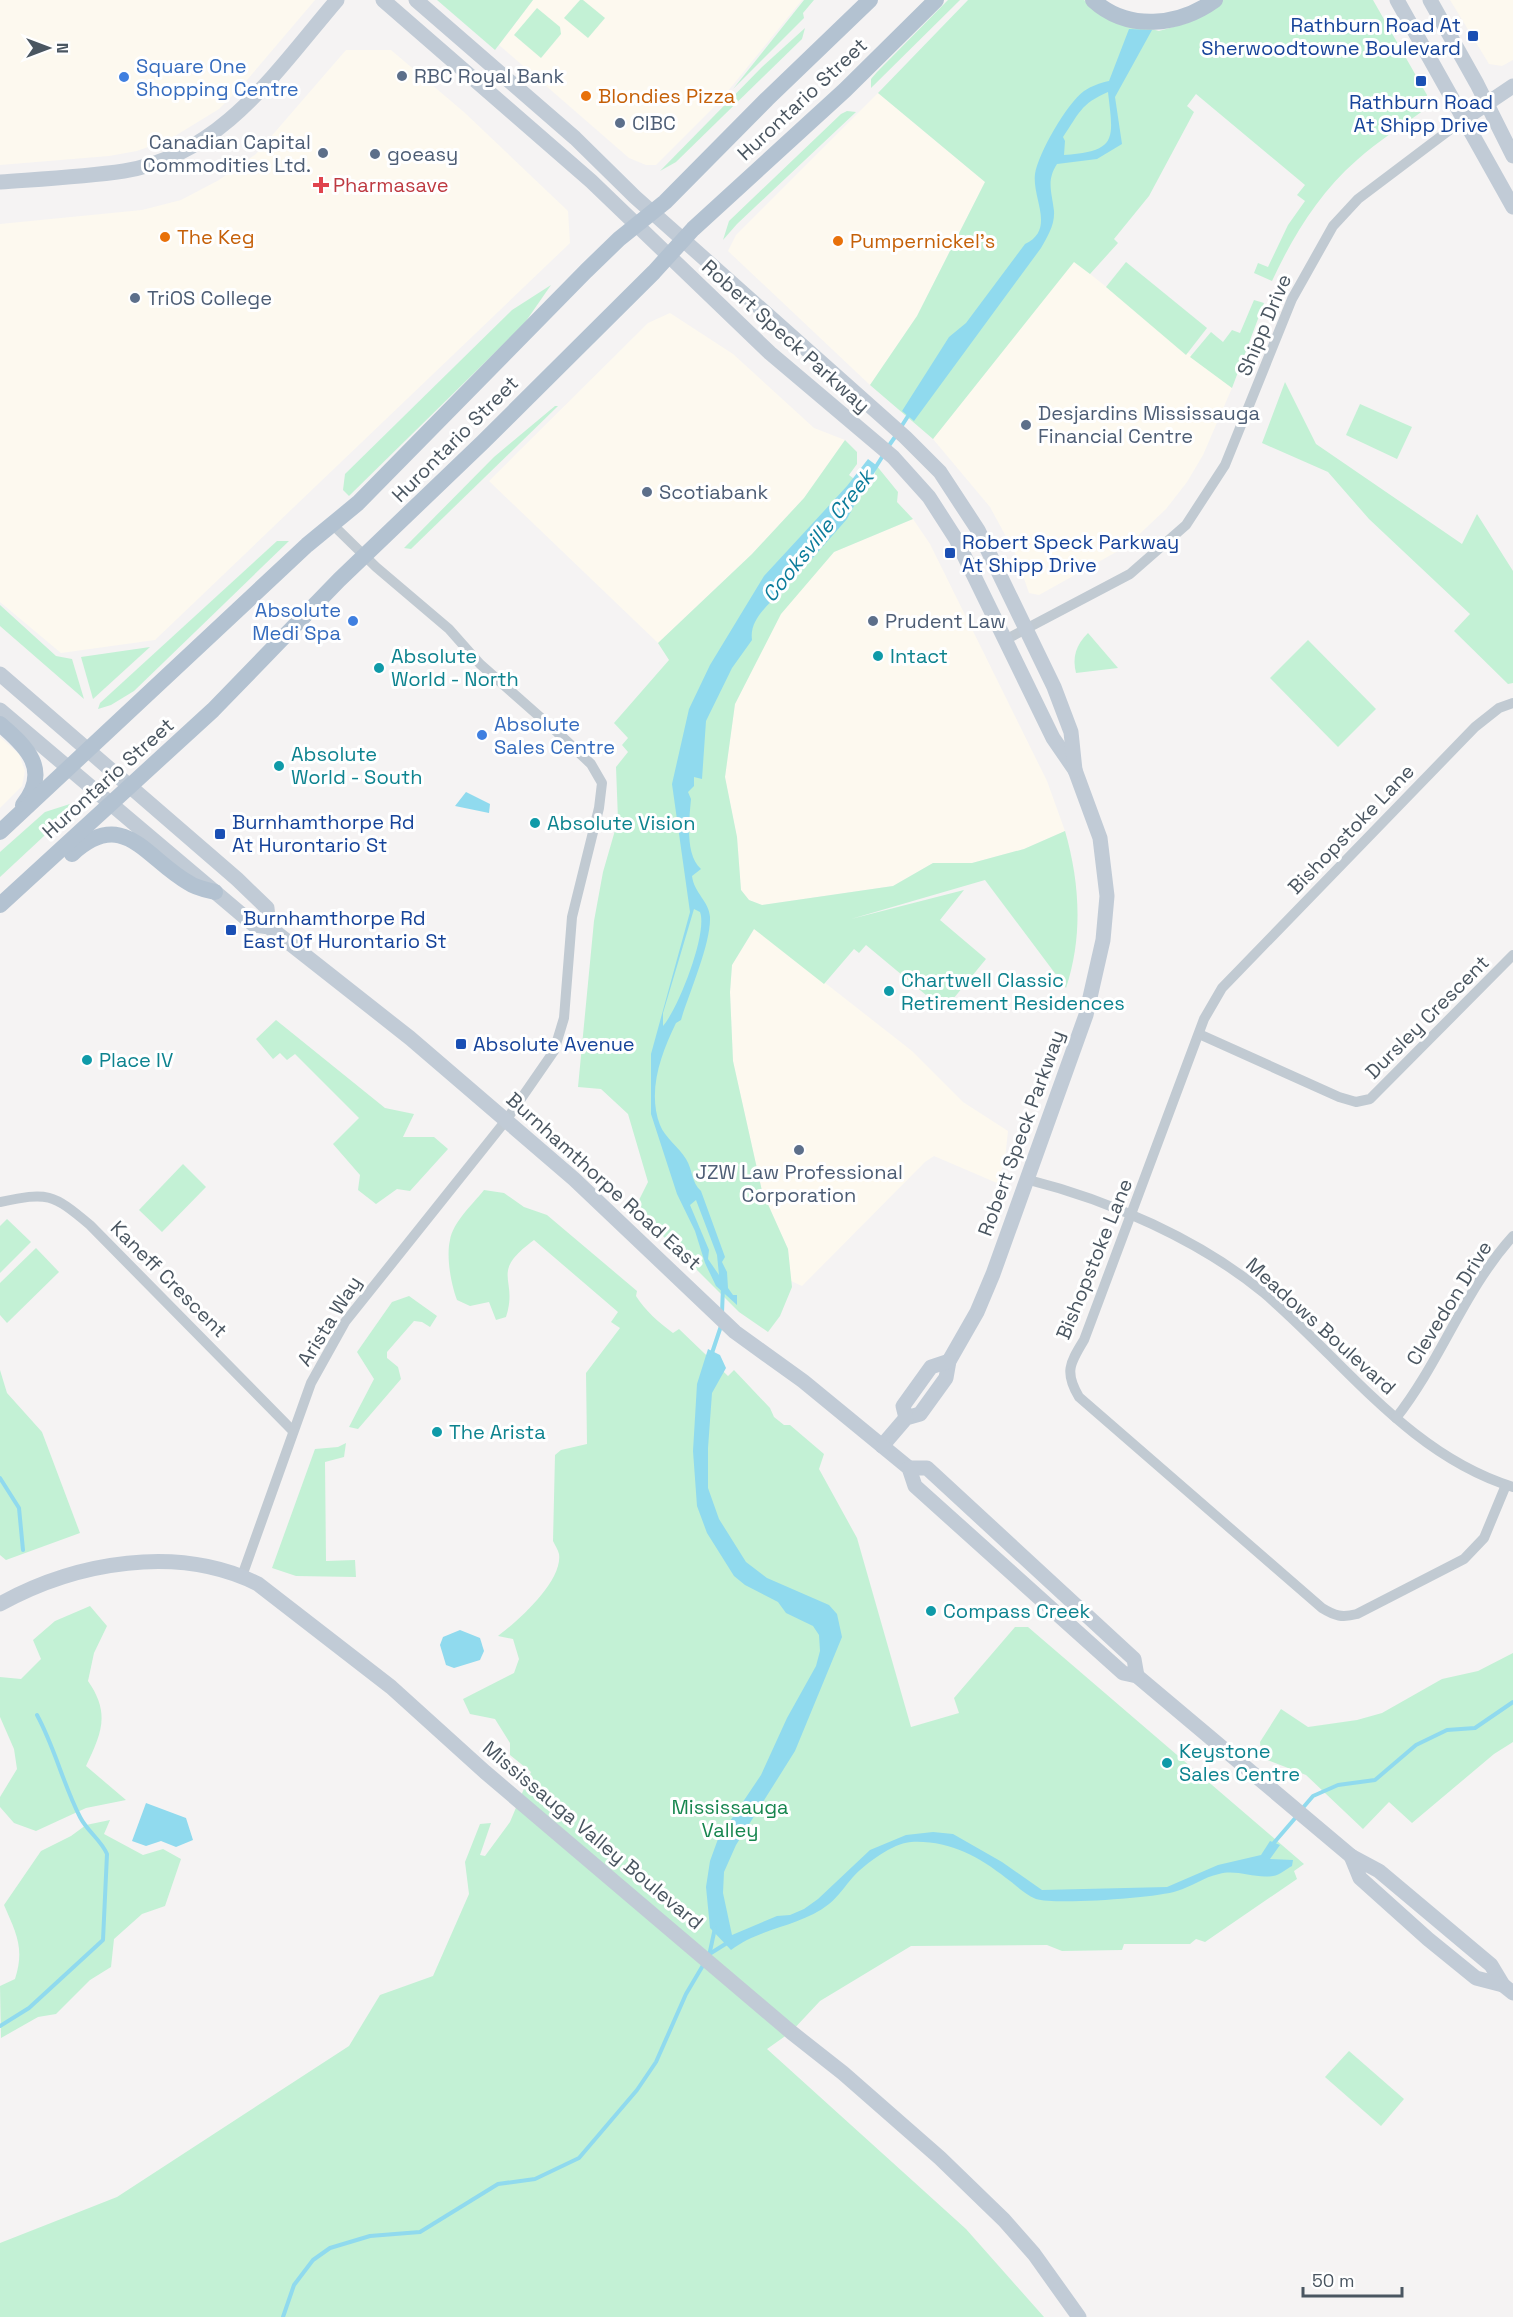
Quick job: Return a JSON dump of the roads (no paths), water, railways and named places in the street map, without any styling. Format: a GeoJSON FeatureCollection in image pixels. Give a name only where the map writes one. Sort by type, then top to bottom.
{"type":"FeatureCollection","features":[{"type":"Feature","properties":{"kind":"main road","name":"Hurontario Street"},"geometry":{"type":"LineString","coordinates":[[0,832],[332,524],[358,503],[586,272],[653,212],[870,0]]}},
{"type":"Feature","properties":{"kind":"main road"},"geometry":{"type":"LineString","coordinates":[[850,84],[925,0]]}},
{"type":"Feature","properties":{"kind":"main road","name":"Hurontario Street"},"geometry":{"type":"LineString","coordinates":[[0,905],[213,710],[339,580],[684,239],[936,0]]}},
{"type":"Feature","properties":{"kind":"main road"},"geometry":{"type":"LineString","coordinates":[[1093,0],[1111,14],[1140,22],[1186,17],[1215,0]]}},
{"type":"Feature","properties":{"kind":"main road"},"geometry":{"type":"LineString","coordinates":[[0,724],[29,752],[35,772],[35,782],[30,795],[0,826]]}},
{"type":"Feature","properties":{"kind":"main road"},"geometry":{"type":"LineString","coordinates":[[0,919],[87,840],[99,836],[122,836],[137,842],[189,884],[215,892]]}},
{"type":"Feature","properties":{"kind":"street"},"geometry":{"type":"LineString","coordinates":[[0,182],[126,171],[189,149],[206,140],[244,108],[337,0]]}},
{"type":"Feature","properties":{"kind":"street","name":"Robert Speck Parkway"},"geometry":{"type":"LineString","coordinates":[[383,0],[583,173],[770,353],[893,457],[929,497],[956,538],[1053,738],[1075,770]]}},
{"type":"Feature","properties":{"kind":"street","name":"Robert Speck Parkway"},"geometry":{"type":"LineString","coordinates":[[416,0],[575,138],[653,212],[905,437],[940,472],[962,504],[1026,629],[1054,687],[1071,732],[1075,770],[1100,838],[1107,896],[1103,940],[1086,1015],[1029,1180],[977,1312],[949,1361],[946,1378],[920,1414],[906,1418],[882,1446]]}},
{"type":"Feature","properties":{"kind":"street"},"geometry":{"type":"LineString","coordinates":[[1397,0],[1513,207]]}},
{"type":"Feature","properties":{"kind":"street"},"geometry":{"type":"LineString","coordinates":[[1430,0],[1513,156]]}},
{"type":"Feature","properties":{"kind":"street"},"geometry":{"type":"LineString","coordinates":[[1464,119],[1513,86]]}},
{"type":"Feature","properties":{"kind":"street","name":"Shipp Drive"},"geometry":{"type":"LineString","coordinates":[[1005,640],[1101,592],[1130,574],[1186,525],[1225,465],[1292,299],[1333,226],[1358,199],[1400,164],[1464,119]]}},
{"type":"Feature","properties":{"kind":"street"},"geometry":{"type":"LineString","coordinates":[[332,524],[449,629],[480,664],[591,764],[602,783],[599,808],[572,917],[564,1018],[554,1051],[507,1119]]}},
{"type":"Feature","properties":{"kind":"street"},"geometry":{"type":"LineString","coordinates":[[0,674],[237,879],[267,909],[269,927]]}},
{"type":"Feature","properties":{"kind":"street","name":"Bishopstoke Lane"},"geometry":{"type":"LineString","coordinates":[[1510,1486],[1484,1538],[1464,1559],[1357,1614],[1346,1617],[1334,1616],[1085,1402],[1071,1383],[1070,1363],[1084,1340],[1204,1019],[1222,988],[1475,727],[1499,708],[1513,704]]}},
{"type":"Feature","properties":{"kind":"street","name":"Burnhamthorpe Road East"},"geometry":{"type":"LineString","coordinates":[[0,710],[254,925],[269,927],[326,970],[507,1119],[678,1276],[735,1332],[803,1381],[909,1468],[915,1486],[1024,1587],[1123,1673],[1137,1676],[1351,1856],[1379,1871],[1491,1965],[1508,1989]]}},
{"type":"Feature","properties":{"kind":"street","name":"Dursley Crescent"},"geometry":{"type":"LineString","coordinates":[[1199,1034],[1339,1097],[1356,1102],[1370,1099],[1513,955]]}},
{"type":"Feature","properties":{"kind":"street","name":"Arista Way"},"geometry":{"type":"LineString","coordinates":[[242,1576],[292,1430],[318,1367],[345,1322],[507,1119]]}},
{"type":"Feature","properties":{"kind":"street","name":"Meadows Boulevard"},"geometry":{"type":"LineString","coordinates":[[1029,1180],[1131,1216],[1174,1234],[1231,1268],[1265,1294],[1396,1418],[1429,1445],[1468,1470],[1510,1486]]}},
{"type":"Feature","properties":{"kind":"street","name":"Kaneff Crescent"},"geometry":{"type":"LineString","coordinates":[[0,1202],[44,1195],[62,1202],[90,1225],[292,1430]]}},
{"type":"Feature","properties":{"kind":"street","name":"Clevedon Drive"},"geometry":{"type":"LineString","coordinates":[[1396,1418],[1431,1366],[1492,1260],[1513,1236]]}},
{"type":"Feature","properties":{"kind":"street","name":"Burnhamthorpe Road East"},"geometry":{"type":"LineString","coordinates":[[909,1468],[927,1468],[970,1506],[1134,1659],[1137,1676]]}},
{"type":"Feature","properties":{"kind":"street","name":"Mississauga Valley Boulevard"},"geometry":{"type":"LineString","coordinates":[[0,1604],[40,1584],[106,1566],[176,1563],[242,1576],[258,1584],[390,1687],[485,1772],[843,2073],[988,2204],[1034,2254],[1079,2317]]}},
{"type":"Feature","properties":{"kind":"water"},"geometry":{"type":"Polygon","coordinates":[[[1129,29],[1152,30],[1115,97],[1122,144],[1097,159],[1057,164],[1051,181],[1053,221],[1041,248],[914,421],[902,411],[949,337],[966,323],[1025,244],[1034,238],[1039,230],[1041,222],[1035,174],[1054,130],[1077,97],[1096,85],[1109,81],[1129,29]],[[1108,92],[1091,101],[1077,116],[1063,137],[1064,155],[1095,150],[1108,139],[1111,121],[1108,92]]]}},
{"type":"Feature","properties":{"kind":"water"},"geometry":{"type":"Polygon","coordinates":[[[868,459],[876,465],[847,519],[810,561],[803,560],[779,587],[781,591],[757,619],[752,632],[752,640],[732,668],[706,721],[702,779],[694,777],[694,786],[688,792],[691,799],[690,846],[692,855],[701,869],[692,876],[709,911],[709,928],[707,941],[681,1020],[676,1023],[661,1060],[655,1086],[656,1112],[662,1130],[686,1159],[695,1184],[701,1191],[725,1257],[722,1262],[727,1272],[728,1288],[733,1295],[737,1295],[737,1305],[716,1286],[705,1263],[695,1231],[677,1194],[651,1114],[651,1054],[690,912],[672,784],[689,709],[710,665],[764,576],[847,486],[868,459]],[[694,909],[663,1013],[663,1026],[676,1004],[696,953],[701,922],[700,912],[694,909]],[[696,1200],[690,1205],[709,1250],[708,1259],[719,1275],[717,1255],[696,1200]]]}},
{"type":"Feature","properties":{"kind":"water"},"geometry":{"type":"Polygon","coordinates":[[[466,792],[490,804],[489,813],[455,806],[466,792]]]}},
{"type":"Feature","properties":{"kind":"water"},"geometry":{"type":"Polygon","coordinates":[[[708,1349],[720,1355],[726,1368],[712,1393],[708,1448],[708,1488],[719,1519],[746,1562],[767,1578],[829,1605],[837,1614],[842,1637],[795,1751],[736,1845],[724,1872],[723,1893],[732,1935],[777,1916],[790,1915],[804,1909],[818,1899],[870,1850],[906,1835],[933,1832],[953,1834],[1002,1862],[1042,1890],[1167,1887],[1218,1865],[1261,1855],[1270,1841],[1280,1845],[1270,1859],[1293,1860],[1292,1866],[1273,1876],[1219,1874],[1166,1894],[1106,1900],[1047,1901],[1028,1895],[985,1863],[962,1851],[925,1842],[904,1843],[872,1860],[818,1912],[755,1936],[731,1950],[710,1928],[706,1887],[710,1861],[718,1839],[761,1775],[787,1718],[816,1666],[820,1651],[819,1635],[813,1626],[786,1613],[778,1602],[745,1585],[734,1576],[707,1533],[697,1506],[693,1451],[697,1384],[708,1349]]]}},
{"type":"Feature","properties":{"kind":"water"},"geometry":{"type":"Polygon","coordinates":[[[460,1630],[480,1638],[484,1651],[480,1660],[454,1668],[446,1665],[440,1645],[443,1637],[460,1630]]]}},
{"type":"Feature","properties":{"kind":"water"},"geometry":{"type":"Polygon","coordinates":[[[146,1803],[186,1818],[193,1840],[176,1847],[161,1841],[146,1846],[132,1841],[146,1803]]]}},
{"type":"Feature","properties":{"kind":"waterway","name":"Cooksville Creek"},"geometry":{"type":"LineString","coordinates":[[901,427],[910,413]]}},
{"type":"Feature","properties":{"kind":"waterway","name":"Cooksville Creek"},"geometry":{"type":"LineString","coordinates":[[888,447],[897,434]]}},
{"type":"Feature","properties":{"kind":"waterway","name":"Cooksville Creek"},"geometry":{"type":"LineString","coordinates":[[872,473],[884,454]]}},
{"type":"Feature","properties":{"kind":"waterway","name":"Cooksville Creek"},"geometry":{"type":"LineString","coordinates":[[722,1313],[723,1287]]}},
{"type":"Feature","properties":{"kind":"waterway","name":"Cooksville Creek"},"geometry":{"type":"LineString","coordinates":[[711,1356],[721,1326]]}},
{"type":"Feature","properties":{"kind":"waterway"},"geometry":{"type":"LineString","coordinates":[[0,1478],[19,1508],[23,1550]]}},
{"type":"Feature","properties":{"kind":"waterway"},"geometry":{"type":"LineString","coordinates":[[1301,1810],[1313,1796],[1338,1785],[1375,1780],[1416,1745],[1447,1730],[1475,1728],[1513,1702]]}},
{"type":"Feature","properties":{"kind":"waterway"},"geometry":{"type":"LineString","coordinates":[[0,2026],[29,2008],[103,1940],[107,1854],[80,1817],[37,1715]]}},
{"type":"Feature","properties":{"kind":"waterway"},"geometry":{"type":"LineString","coordinates":[[1272,1845],[1297,1816]]}},
{"type":"Feature","properties":{"kind":"waterway","name":"Cooksville Creek"},"geometry":{"type":"LineString","coordinates":[[709,1956],[715,1928]]}},
{"type":"Feature","properties":{"kind":"waterway"},"geometry":{"type":"LineString","coordinates":[[711,1953],[727,1943]]}},
{"type":"Feature","properties":{"kind":"waterway","name":"Cooksville Creek"},"geometry":{"type":"LineString","coordinates":[[283,2317],[294,2285],[313,2260],[330,2248],[370,2236],[420,2232],[498,2184],[535,2179],[579,2158],[637,2090],[656,2062],[686,1994],[705,1962]]}},
{"type":"Feature","properties":{"kind":"place","name":"Rathburn Road At Sherwoodtowne Boulevard"},"geometry":{"type":"Point","coordinates":[1473,36]}},
{"type":"Feature","properties":{"kind":"place","name":"RBC Royal Bank"},"geometry":{"type":"Point","coordinates":[402,76]}},
{"type":"Feature","properties":{"kind":"place","name":"Square One Shopping Centre"},"geometry":{"type":"Point","coordinates":[124,77]}},
{"type":"Feature","properties":{"kind":"place","name":"Rathburn Road At Shipp Drive"},"geometry":{"type":"Point","coordinates":[1421,81]}},
{"type":"Feature","properties":{"kind":"place","name":"Blondies Pizza"},"geometry":{"type":"Point","coordinates":[586,96]}},
{"type":"Feature","properties":{"kind":"place","name":"CIBC"},"geometry":{"type":"Point","coordinates":[620,123]}},
{"type":"Feature","properties":{"kind":"place","name":"Canadian Capital Commodities Ltd."},"geometry":{"type":"Point","coordinates":[323,153]}},
{"type":"Feature","properties":{"kind":"place","name":"goeasy"},"geometry":{"type":"Point","coordinates":[375,154]}},
{"type":"Feature","properties":{"kind":"place","name":"Pharmasave"},"geometry":{"type":"Point","coordinates":[321,185]}},
{"type":"Feature","properties":{"kind":"place","name":"The Keg"},"geometry":{"type":"Point","coordinates":[165,237]}},
{"type":"Feature","properties":{"kind":"place","name":"Pumpernickel's"},"geometry":{"type":"Point","coordinates":[838,241]}},
{"type":"Feature","properties":{"kind":"place","name":"TriOS College"},"geometry":{"type":"Point","coordinates":[135,298]}},
{"type":"Feature","properties":{"kind":"place","name":"Desjardins Mississauga Financial Centre"},"geometry":{"type":"Point","coordinates":[1026,425]}},
{"type":"Feature","properties":{"kind":"place","name":"Scotiabank"},"geometry":{"type":"Point","coordinates":[647,492]}},
{"type":"Feature","properties":{"kind":"place","name":"Robert Speck Parkway At Shipp Drive"},"geometry":{"type":"Point","coordinates":[950,553]}},
{"type":"Feature","properties":{"kind":"place","name":"Absolute Medi Spa"},"geometry":{"type":"Point","coordinates":[353,621]}},
{"type":"Feature","properties":{"kind":"place","name":"Prudent Law"},"geometry":{"type":"Point","coordinates":[873,621]}},
{"type":"Feature","properties":{"kind":"place","name":"Intact"},"geometry":{"type":"Point","coordinates":[878,656]}},
{"type":"Feature","properties":{"kind":"place","name":"Absolute World - North"},"geometry":{"type":"Point","coordinates":[379,668]}},
{"type":"Feature","properties":{"kind":"place","name":"Absolute Sales Centre"},"geometry":{"type":"Point","coordinates":[482,735]}},
{"type":"Feature","properties":{"kind":"place","name":"Absolute World - South"},"geometry":{"type":"Point","coordinates":[279,766]}},
{"type":"Feature","properties":{"kind":"place","name":"Absolute Vision"},"geometry":{"type":"Point","coordinates":[535,823]}},
{"type":"Feature","properties":{"kind":"place","name":"Burnhamthorpe Rd At Hurontario St"},"geometry":{"type":"Point","coordinates":[220,834]}},
{"type":"Feature","properties":{"kind":"place","name":"Burnhamthorpe Rd East Of Hurontario St"},"geometry":{"type":"Point","coordinates":[231,930]}},
{"type":"Feature","properties":{"kind":"place","name":"Chartwell Classic Retirement Residences"},"geometry":{"type":"Point","coordinates":[889,991]}},
{"type":"Feature","properties":{"kind":"place","name":"Absolute Avenue"},"geometry":{"type":"Point","coordinates":[461,1044]}},
{"type":"Feature","properties":{"kind":"place","name":"Place IV"},"geometry":{"type":"Point","coordinates":[87,1060]}},
{"type":"Feature","properties":{"kind":"place","name":"JZW Law Professional Corporation"},"geometry":{"type":"Point","coordinates":[799,1150]}},
{"type":"Feature","properties":{"kind":"place","name":"The Arista"},"geometry":{"type":"Point","coordinates":[437,1432]}},
{"type":"Feature","properties":{"kind":"place","name":"Compass Creek"},"geometry":{"type":"Point","coordinates":[931,1611]}},
{"type":"Feature","properties":{"kind":"place","name":"Keystone Sales Centre"},"geometry":{"type":"Point","coordinates":[1167,1763]}},
{"type":"Feature","properties":{"kind":"park label","name":"Mississauga Valley"},"geometry":{"type":"Point","coordinates":[730,1818]}}]}
